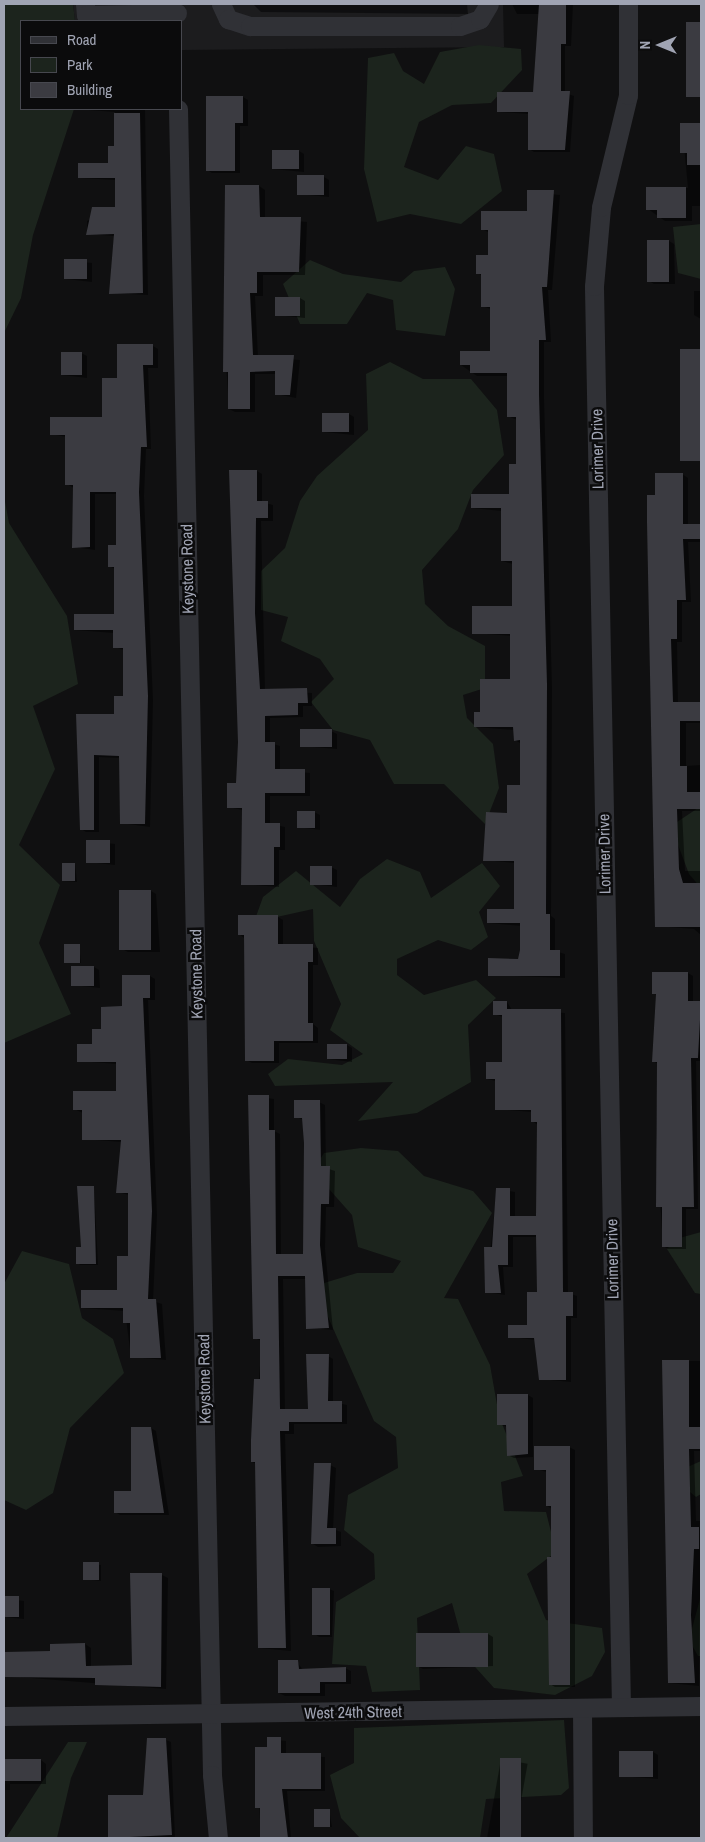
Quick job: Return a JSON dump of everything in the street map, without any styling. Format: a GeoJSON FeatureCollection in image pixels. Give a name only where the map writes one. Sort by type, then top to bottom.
{"type":"FeatureCollection","features":[{"type":"Feature","properties":{"kind":"street"},"geometry":{"type":"LineString","coordinates":[[85,4],[86,14],[177,13]]}},
{"type":"Feature","properties":{"kind":"street"},"geometry":{"type":"LineString","coordinates":[[221,4],[228,19],[250,26],[460,26],[480,19],[489,4]]}},
{"type":"Feature","properties":{"kind":"street","name":"Lorimer Drive"},"geometry":{"type":"LineString","coordinates":[[621,1707],[594,286],[602,207],[628,95],[628,4]]}},
{"type":"Feature","properties":{"kind":"street","name":"Keystone Road"},"geometry":{"type":"LineString","coordinates":[[178,110],[211,1714],[218,1838]]}},
{"type":"Feature","properties":{"kind":"street","name":"West 24th Street"},"geometry":{"type":"LineString","coordinates":[[4,1716],[701,1706]]}},
{"type":"Feature","properties":{"kind":"street"},"geometry":{"type":"LineString","coordinates":[[582,1708],[583,1838]]}},
{"type":"Feature","properties":{"kind":"shaded area"},"geometry":{"type":"Polygon","coordinates":[[[73,4],[503,4],[504,47],[182,50],[182,20],[75,20],[73,4]]]}},
{"type":"Feature","properties":{"kind":"green space"},"geometry":{"type":"Polygon","coordinates":[[[4,4],[73,4],[75,20],[20,20],[20,110],[74,110],[33,235],[21,298],[4,333],[4,4]]]}},
{"type":"Feature","properties":{"kind":"green space"},"geometry":{"type":"Polygon","coordinates":[[[479,45],[521,49],[522,70],[491,103],[452,105],[419,122],[404,167],[438,180],[466,146],[494,154],[502,191],[461,224],[410,214],[377,222],[364,169],[368,58],[394,53],[403,71],[424,84],[440,52],[479,45]]]}},
{"type":"Feature","properties":{"kind":"green space"},"geometry":{"type":"Polygon","coordinates":[[[701,224],[701,279],[678,273],[673,227],[701,224]]]}},
{"type":"Feature","properties":{"kind":"green space"},"geometry":{"type":"Polygon","coordinates":[[[310,260],[343,274],[401,282],[414,271],[445,267],[455,289],[445,336],[396,330],[393,300],[367,293],[347,324],[300,324],[283,284],[310,260]]]}},
{"type":"Feature","properties":{"kind":"green space"},"geometry":{"type":"Polygon","coordinates":[[[390,362],[423,379],[471,379],[497,410],[504,455],[473,490],[458,529],[422,570],[425,604],[448,626],[485,646],[485,688],[463,695],[467,718],[493,744],[499,788],[485,824],[444,784],[394,784],[370,740],[333,730],[311,702],[334,679],[320,659],[281,641],[288,617],[261,610],[261,571],[285,548],[300,501],[317,476],[368,430],[366,374],[390,362]]]}},
{"type":"Feature","properties":{"kind":"green space"},"geometry":{"type":"Polygon","coordinates":[[[4,496],[9,523],[67,616],[78,684],[33,706],[55,769],[19,845],[60,885],[39,943],[71,1014],[4,1043],[4,496]]]}},
{"type":"Feature","properties":{"kind":"green space"},"geometry":{"type":"Polygon","coordinates":[[[701,806],[701,888],[689,874],[671,826],[701,806]]]}},
{"type":"Feature","properties":{"kind":"green space"},"geometry":{"type":"Polygon","coordinates":[[[387,859],[420,872],[431,898],[482,863],[500,886],[479,912],[488,937],[471,950],[438,940],[397,959],[397,975],[424,995],[476,980],[496,998],[468,1025],[471,1082],[417,1113],[358,1121],[393,1082],[275,1086],[268,1074],[288,1059],[342,1065],[363,1054],[330,1030],[341,1004],[314,941],[313,909],[254,922],[263,897],[296,871],[340,907],[360,879],[387,859]]]}},
{"type":"Feature","properties":{"kind":"green space"},"geometry":{"type":"Polygon","coordinates":[[[361,1148],[398,1151],[424,1176],[473,1191],[492,1213],[444,1298],[458,1299],[490,1365],[499,1416],[523,1476],[501,1482],[504,1511],[546,1512],[556,1552],[527,1574],[546,1620],[602,1628],[605,1652],[592,1676],[555,1695],[494,1688],[467,1658],[452,1603],[417,1618],[420,1690],[372,1692],[366,1666],[332,1664],[336,1602],[375,1579],[374,1554],[344,1530],[348,1495],[398,1468],[396,1437],[374,1421],[321,1301],[324,1283],[357,1273],[393,1273],[401,1261],[358,1247],[352,1215],[313,1171],[324,1153],[361,1148]]]}},
{"type":"Feature","properties":{"kind":"green space"},"geometry":{"type":"Polygon","coordinates":[[[701,1232],[701,1294],[695,1293],[667,1249],[676,1239],[701,1232]]]}},
{"type":"Feature","properties":{"kind":"green space"},"geometry":{"type":"Polygon","coordinates":[[[22,1251],[69,1264],[82,1318],[113,1339],[124,1373],[70,1428],[53,1493],[26,1510],[4,1500],[4,1284],[22,1251]]]}},
{"type":"Feature","properties":{"kind":"green space"},"geometry":{"type":"Polygon","coordinates":[[[701,1461],[701,1494],[696,1497],[684,1487],[683,1469],[701,1461]]]}},
{"type":"Feature","properties":{"kind":"green space"},"geometry":{"type":"Polygon","coordinates":[[[701,1595],[701,1656],[698,1656],[689,1640],[701,1595]]]}},
{"type":"Feature","properties":{"kind":"green space"},"geometry":{"type":"Polygon","coordinates":[[[564,1720],[569,1788],[561,1795],[486,1799],[480,1838],[360,1838],[341,1818],[330,1775],[354,1763],[354,1728],[564,1720]]]}},
{"type":"Feature","properties":{"kind":"green space"},"geometry":{"type":"Polygon","coordinates":[[[68,1742],[87,1742],[71,1778],[57,1838],[6,1838],[68,1742]]]}},
{"type":"Feature","properties":{"kind":"building"},"geometry":{"type":"Polygon","coordinates":[[[539,4],[566,4],[566,44],[561,44],[561,91],[570,91],[565,150],[528,150],[528,112],[497,112],[497,92],[533,92],[539,4]]]}},
{"type":"Feature","properties":{"kind":"building"},"geometry":{"type":"Polygon","coordinates":[[[686,22],[701,22],[701,97],[686,97],[686,22]]]}},
{"type":"Feature","properties":{"kind":"building"},"geometry":{"type":"Polygon","coordinates":[[[206,96],[243,96],[243,123],[235,123],[235,171],[206,171],[206,96]]]}},
{"type":"Feature","properties":{"kind":"building"},"geometry":{"type":"Polygon","coordinates":[[[114,113],[140,113],[143,293],[109,294],[114,234],[86,235],[92,207],[115,207],[115,178],[78,178],[78,163],[108,163],[108,146],[114,146],[114,113]]]}},
{"type":"Feature","properties":{"kind":"building"},"geometry":{"type":"Polygon","coordinates":[[[680,123],[701,123],[701,165],[687,165],[687,153],[680,153],[680,123]]]}},
{"type":"Feature","properties":{"kind":"building"},"geometry":{"type":"Polygon","coordinates":[[[272,150],[299,150],[299,169],[272,169],[272,150]]]}},
{"type":"Feature","properties":{"kind":"building"},"geometry":{"type":"Polygon","coordinates":[[[297,175],[324,175],[324,195],[297,195],[297,175]]]}},
{"type":"Feature","properties":{"kind":"building"},"geometry":{"type":"Polygon","coordinates":[[[225,185],[259,185],[260,217],[301,217],[299,272],[257,272],[257,293],[250,293],[253,355],[294,355],[290,395],[275,395],[275,371],[250,372],[250,409],[228,409],[228,372],[223,372],[225,185]]]}},
{"type":"Feature","properties":{"kind":"building"},"geometry":{"type":"Polygon","coordinates":[[[646,187],[686,187],[686,218],[657,218],[657,210],[646,210],[646,187]]]}},
{"type":"Feature","properties":{"kind":"building"},"geometry":{"type":"Polygon","coordinates":[[[527,190],[554,190],[547,287],[542,287],[546,340],[539,340],[539,394],[547,684],[546,914],[550,914],[550,950],[560,950],[560,976],[488,976],[488,958],[518,959],[520,950],[520,923],[487,923],[487,909],[514,909],[514,861],[483,861],[486,812],[507,813],[507,785],[520,785],[520,740],[514,741],[513,727],[474,727],[474,712],[480,712],[480,679],[510,679],[510,634],[472,634],[472,606],[512,606],[512,561],[501,561],[501,508],[471,508],[471,494],[509,494],[509,464],[516,464],[516,417],[507,417],[507,373],[470,373],[470,365],[460,365],[460,351],[490,351],[490,307],[481,307],[481,274],[476,274],[476,255],[488,255],[488,230],[481,230],[481,211],[527,211],[527,190]]]}},
{"type":"Feature","properties":{"kind":"building"},"geometry":{"type":"Polygon","coordinates":[[[647,240],[669,240],[669,282],[647,282],[647,240]]]}},
{"type":"Feature","properties":{"kind":"building"},"geometry":{"type":"Polygon","coordinates":[[[64,259],[87,259],[87,279],[64,279],[64,259]]]}},
{"type":"Feature","properties":{"kind":"building"},"geometry":{"type":"Polygon","coordinates":[[[275,297],[300,297],[300,316],[275,316],[275,297]]]}},
{"type":"Feature","properties":{"kind":"building"},"geometry":{"type":"Polygon","coordinates":[[[117,344],[153,344],[153,365],[143,365],[147,447],[141,447],[139,492],[148,696],[145,824],[120,824],[119,756],[94,755],[94,830],[80,830],[76,714],[114,714],[114,696],[123,696],[123,648],[113,648],[113,630],[74,630],[74,614],[114,614],[114,567],[108,567],[108,545],[116,545],[116,492],[90,492],[90,547],[72,548],[73,485],[65,485],[65,435],[50,435],[50,417],[102,417],[102,378],[117,378],[117,344]]]}},
{"type":"Feature","properties":{"kind":"building"},"geometry":{"type":"Polygon","coordinates":[[[680,349],[701,349],[701,461],[680,461],[680,349]]]}},
{"type":"Feature","properties":{"kind":"building"},"geometry":{"type":"Polygon","coordinates":[[[61,352],[82,352],[82,375],[61,375],[61,352]]]}},
{"type":"Feature","properties":{"kind":"building"},"geometry":{"type":"Polygon","coordinates":[[[322,413],[349,413],[349,432],[322,432],[322,413]]]}},
{"type":"Feature","properties":{"kind":"building"},"geometry":{"type":"Polygon","coordinates":[[[229,470],[257,470],[257,501],[268,501],[268,518],[256,518],[255,613],[260,689],[307,688],[308,703],[298,703],[298,715],[265,716],[265,742],[275,742],[275,769],[305,769],[305,793],[265,793],[265,823],[280,823],[280,847],[274,847],[274,885],[241,885],[242,808],[227,808],[227,783],[236,783],[238,742],[229,470]]]}},
{"type":"Feature","properties":{"kind":"building"},"geometry":{"type":"Polygon","coordinates":[[[655,473],[683,473],[683,524],[701,524],[701,539],[683,539],[686,600],[677,600],[677,639],[671,639],[673,702],[701,702],[701,721],[680,721],[680,766],[687,766],[687,792],[701,792],[701,809],[677,809],[679,869],[683,883],[701,883],[701,927],[655,927],[647,495],[655,495],[655,473]]]}},
{"type":"Feature","properties":{"kind":"building"},"geometry":{"type":"Polygon","coordinates":[[[300,729],[332,729],[332,747],[300,747],[300,729]]]}},
{"type":"Feature","properties":{"kind":"building"},"geometry":{"type":"Polygon","coordinates":[[[297,811],[315,811],[315,828],[297,828],[297,811]]]}},
{"type":"Feature","properties":{"kind":"building"},"geometry":{"type":"Polygon","coordinates":[[[86,840],[110,840],[110,863],[86,863],[86,840]]]}},
{"type":"Feature","properties":{"kind":"building"},"geometry":{"type":"Polygon","coordinates":[[[62,863],[75,863],[75,881],[62,881],[62,863]]]}},
{"type":"Feature","properties":{"kind":"building"},"geometry":{"type":"Polygon","coordinates":[[[310,866],[332,866],[332,885],[310,885],[310,866]]]}},
{"type":"Feature","properties":{"kind":"building"},"geometry":{"type":"Polygon","coordinates":[[[119,890],[151,890],[151,950],[119,950],[119,890]]]}},
{"type":"Feature","properties":{"kind":"building"},"geometry":{"type":"Polygon","coordinates":[[[238,915],[278,915],[278,944],[313,944],[313,962],[308,962],[308,1023],[313,1023],[313,1041],[274,1041],[274,1061],[245,1061],[244,935],[238,935],[238,915]]]}},
{"type":"Feature","properties":{"kind":"building"},"geometry":{"type":"Polygon","coordinates":[[[64,944],[80,944],[80,963],[64,963],[64,944]]]}},
{"type":"Feature","properties":{"kind":"building"},"geometry":{"type":"Polygon","coordinates":[[[71,966],[94,966],[94,986],[71,986],[71,966]]]}},
{"type":"Feature","properties":{"kind":"building"},"geometry":{"type":"Polygon","coordinates":[[[652,972],[688,972],[688,1001],[701,1001],[698,1058],[691,1058],[694,1207],[682,1207],[682,1247],[662,1247],[662,1207],[656,1207],[657,1062],[652,1062],[656,994],[652,994],[652,972]]]}},
{"type":"Feature","properties":{"kind":"building"},"geometry":{"type":"Polygon","coordinates":[[[122,975],[150,975],[150,998],[143,998],[152,1211],[148,1299],[156,1299],[161,1358],[130,1358],[130,1323],[123,1323],[123,1308],[81,1308],[81,1290],[117,1290],[117,1256],[128,1256],[128,1193],[116,1193],[121,1140],[82,1140],[82,1110],[73,1110],[73,1091],[116,1091],[116,1062],[77,1062],[77,1044],[92,1044],[92,1029],[101,1029],[101,1007],[122,1006],[122,975]]]}},
{"type":"Feature","properties":{"kind":"building"},"geometry":{"type":"Polygon","coordinates":[[[493,1001],[507,1001],[507,1009],[561,1009],[563,1292],[573,1292],[573,1316],[566,1316],[566,1380],[539,1380],[534,1338],[508,1338],[508,1325],[527,1325],[527,1292],[537,1292],[536,1235],[508,1235],[508,1265],[498,1265],[501,1293],[485,1293],[484,1247],[492,1247],[496,1188],[510,1188],[510,1216],[536,1216],[537,1122],[531,1122],[531,1110],[495,1110],[495,1079],[486,1079],[486,1062],[502,1062],[502,1015],[493,1015],[493,1001]]]}},
{"type":"Feature","properties":{"kind":"building"},"geometry":{"type":"Polygon","coordinates":[[[327,1044],[347,1044],[347,1059],[327,1059],[327,1044]]]}},
{"type":"Feature","properties":{"kind":"building"},"geometry":{"type":"Polygon","coordinates":[[[248,1095],[269,1095],[269,1130],[275,1130],[276,1254],[303,1254],[304,1143],[302,1118],[294,1118],[294,1100],[320,1100],[321,1166],[330,1166],[329,1204],[321,1204],[320,1245],[329,1328],[306,1329],[305,1276],[278,1276],[280,1409],[308,1409],[306,1354],[329,1354],[328,1401],[342,1401],[342,1422],[289,1422],[289,1431],[280,1431],[286,1648],[258,1648],[255,1462],[251,1462],[251,1440],[254,1379],[260,1379],[260,1339],[253,1339],[248,1095]]]}},
{"type":"Feature","properties":{"kind":"building"},"geometry":{"type":"Polygon","coordinates":[[[77,1186],[94,1186],[96,1264],[76,1264],[76,1247],[81,1247],[77,1186]]]}},
{"type":"Feature","properties":{"kind":"building"},"geometry":{"type":"Polygon","coordinates":[[[662,1360],[689,1360],[689,1427],[701,1427],[701,1449],[689,1449],[691,1527],[699,1527],[699,1549],[694,1549],[691,1615],[695,1683],[668,1683],[662,1360]]]}},
{"type":"Feature","properties":{"kind":"building"},"geometry":{"type":"Polygon","coordinates":[[[497,1394],[528,1394],[528,1454],[507,1456],[506,1425],[497,1425],[497,1394]]]}},
{"type":"Feature","properties":{"kind":"building"},"geometry":{"type":"Polygon","coordinates":[[[131,1427],[151,1427],[164,1513],[114,1513],[114,1491],[131,1491],[131,1427]]]}},
{"type":"Feature","properties":{"kind":"building"},"geometry":{"type":"Polygon","coordinates":[[[534,1446],[570,1446],[570,1685],[549,1685],[547,1557],[551,1557],[551,1506],[546,1506],[546,1470],[534,1470],[534,1446]]]}},
{"type":"Feature","properties":{"kind":"building"},"geometry":{"type":"Polygon","coordinates":[[[314,1463],[331,1463],[327,1528],[336,1528],[336,1544],[311,1544],[314,1463]]]}},
{"type":"Feature","properties":{"kind":"building"},"geometry":{"type":"Polygon","coordinates":[[[83,1562],[99,1562],[99,1580],[83,1580],[83,1562]]]}},
{"type":"Feature","properties":{"kind":"building"},"geometry":{"type":"Polygon","coordinates":[[[130,1573],[162,1573],[161,1687],[95,1685],[95,1678],[5,1677],[5,1652],[50,1651],[50,1644],[85,1643],[86,1666],[132,1665],[130,1573]]]}},
{"type":"Feature","properties":{"kind":"building"},"geometry":{"type":"Polygon","coordinates":[[[312,1588],[330,1588],[330,1635],[312,1635],[312,1588]]]}},
{"type":"Feature","properties":{"kind":"building"},"geometry":{"type":"Polygon","coordinates":[[[4,1596],[19,1596],[19,1617],[4,1617],[4,1596]]]}},
{"type":"Feature","properties":{"kind":"building"},"geometry":{"type":"Polygon","coordinates":[[[416,1633],[488,1633],[488,1667],[416,1667],[416,1633]]]}},
{"type":"Feature","properties":{"kind":"building"},"geometry":{"type":"Polygon","coordinates":[[[278,1660],[298,1660],[299,1669],[346,1667],[346,1682],[320,1682],[320,1693],[278,1693],[278,1660]]]}},
{"type":"Feature","properties":{"kind":"building"},"geometry":{"type":"Polygon","coordinates":[[[267,1737],[281,1737],[281,1753],[321,1753],[321,1789],[282,1789],[288,1838],[260,1838],[260,1808],[255,1808],[255,1747],[267,1747],[267,1737]]]}},
{"type":"Feature","properties":{"kind":"building"},"geometry":{"type":"Polygon","coordinates":[[[147,1738],[166,1738],[172,1835],[108,1838],[108,1795],[143,1795],[147,1738]]]}},
{"type":"Feature","properties":{"kind":"building"},"geometry":{"type":"Polygon","coordinates":[[[619,1751],[653,1751],[653,1777],[619,1777],[619,1751]]]}},
{"type":"Feature","properties":{"kind":"building"},"geometry":{"type":"Polygon","coordinates":[[[500,1758],[521,1758],[521,1838],[500,1838],[500,1758]]]}},
{"type":"Feature","properties":{"kind":"building"},"geometry":{"type":"Polygon","coordinates":[[[4,1759],[41,1759],[41,1781],[4,1781],[4,1759]]]}},
{"type":"Feature","properties":{"kind":"building"},"geometry":{"type":"Polygon","coordinates":[[[314,1809],[330,1809],[330,1827],[314,1827],[314,1809]]]}}]}
